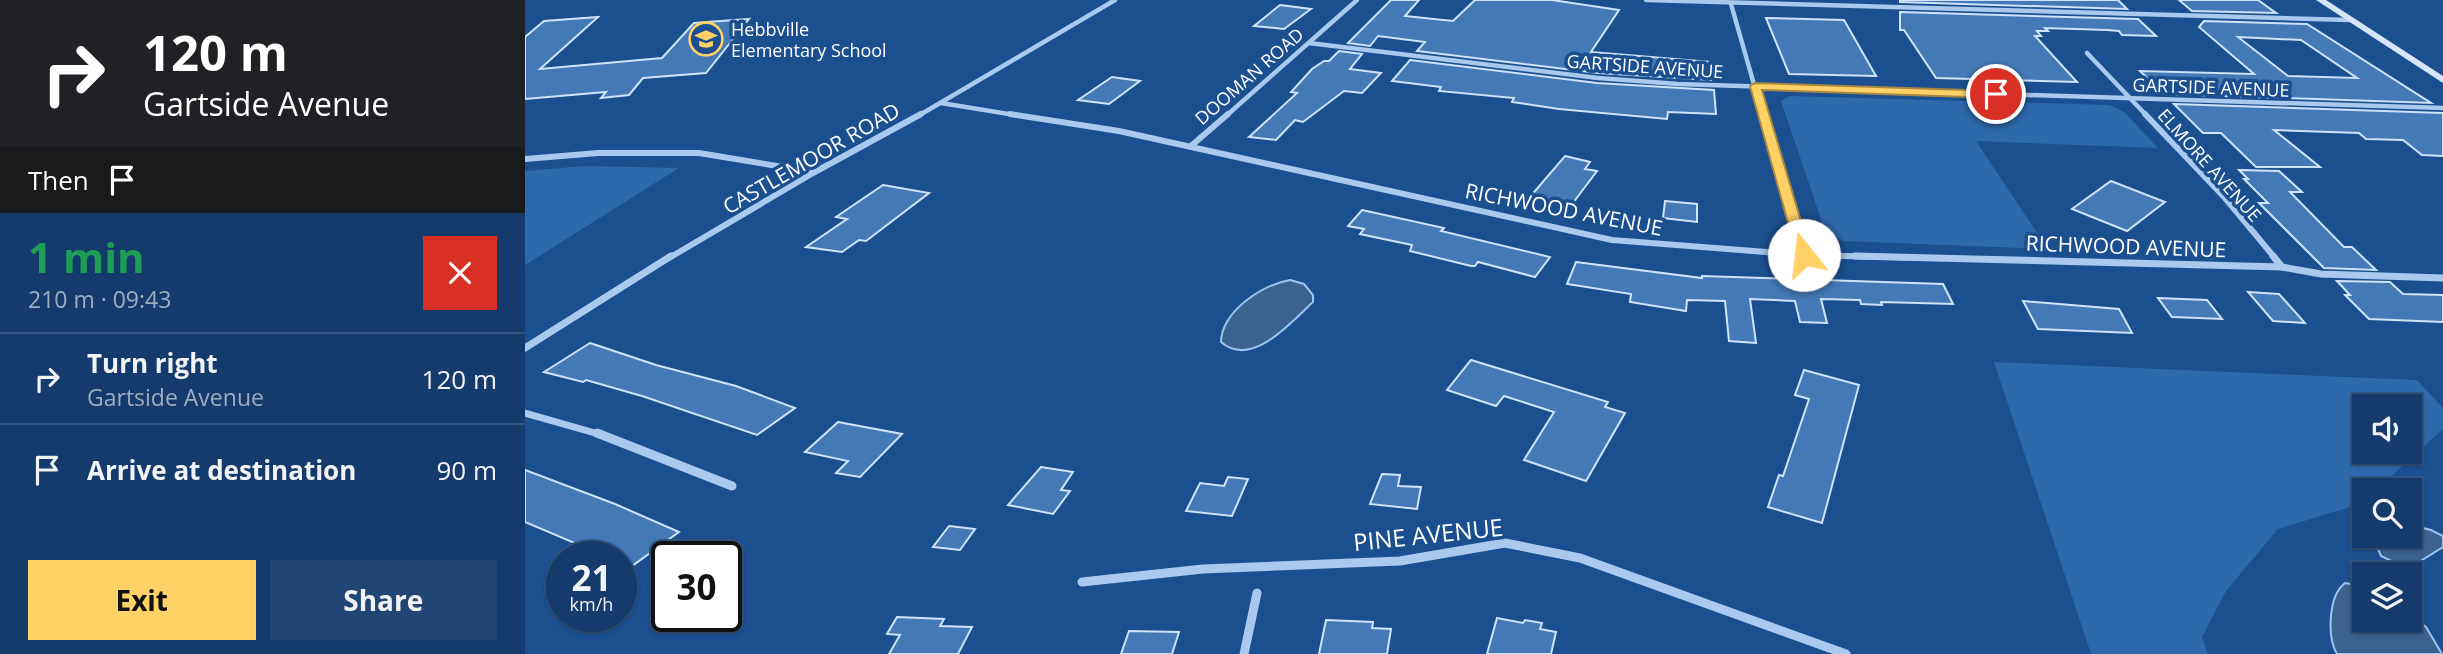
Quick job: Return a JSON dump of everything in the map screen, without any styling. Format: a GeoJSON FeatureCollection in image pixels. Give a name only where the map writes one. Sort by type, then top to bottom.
{"type":"FeatureCollection","features":[{"type":"Feature","properties":{"kind":"main road"},"geometry":{"type":"LineString","coordinates":[[2320,0],[2443,80]]}},
{"type":"Feature","properties":{"kind":"street","name":"CASTLEMOOR ROAD"},"geometry":{"type":"LineString","coordinates":[[525,348],[655,266],[1115,0]]}},
{"type":"Feature","properties":{"kind":"street","name":"DOOMAN ROAD"},"geometry":{"type":"LineString","coordinates":[[1191,146],[1357,0]]}},
{"type":"Feature","properties":{"kind":"street"},"geometry":{"type":"LineString","coordinates":[[1646,0],[2350,20]]}},
{"type":"Feature","properties":{"kind":"street"},"geometry":{"type":"LineString","coordinates":[[1731,4],[1804,255]]}},
{"type":"Feature","properties":{"kind":"street","name":"GARTSIDE AVENUE"},"geometry":{"type":"LineString","coordinates":[[1309,43],[1610,79],[2443,108]]}},
{"type":"Feature","properties":{"kind":"street","name":"ELMORE AVENUE"},"geometry":{"type":"LineString","coordinates":[[2087,53],[2225,198],[2282,268]]}},
{"type":"Feature","properties":{"kind":"street","name":"RICHWOOD AVENUE"},"geometry":{"type":"LineString","coordinates":[[941,103],[1119,131],[1612,240],[1804,255],[2282,268],[2321,274],[2443,278]]}},
{"type":"Feature","properties":{"kind":"street"},"geometry":{"type":"LineString","coordinates":[[525,159],[598,153],[699,153],[813,173]]}},
{"type":"Feature","properties":{"kind":"street"},"geometry":{"type":"LineString","coordinates":[[525,413],[590,431],[659,455],[732,486]]}},
{"type":"Feature","properties":{"kind":"street","name":"PINE AVENUE"},"geometry":{"type":"LineString","coordinates":[[1081,582],[1203,569],[1400,561],[1505,543],[1580,558],[1846,654]]}},
{"type":"Feature","properties":{"kind":"street"},"geometry":{"type":"LineString","coordinates":[[1244,654],[1257,593]]}},
{"type":"Feature","properties":{"kind":"shaded area"},"geometry":{"type":"Polygon","coordinates":[[[1790,96],[2109,105],[2124,112],[2158,148],[1976,141],[2048,249],[1844,241],[1825,231],[1781,101],[1790,96]]]}},
{"type":"Feature","properties":{"kind":"shaded area"},"geometry":{"type":"Polygon","coordinates":[[[584,166],[679,168],[525,265],[525,171],[584,166]]]}},
{"type":"Feature","properties":{"kind":"shaded area"},"geometry":{"type":"Polygon","coordinates":[[[1290,280],[1304,284],[1313,295],[1313,302],[1282,331],[1270,340],[1245,350],[1233,349],[1221,342],[1228,320],[1245,301],[1268,287],[1290,280]]]}},
{"type":"Feature","properties":{"kind":"shaded area"},"geometry":{"type":"Polygon","coordinates":[[[1994,362],[2417,380],[2443,408],[2443,429],[2422,448],[2422,394],[2352,394],[2352,464],[2405,464],[2389,478],[2352,478],[2352,506],[2278,529],[2226,591],[2202,637],[2208,654],[2091,654],[1994,362]]]}},
{"type":"Feature","properties":{"kind":"shaded area"},"geometry":{"type":"Polygon","coordinates":[[[2422,528],[2443,536],[2443,547],[2419,562],[2393,562],[2381,556],[2378,549],[2422,548],[2422,528]]]}},
{"type":"Feature","properties":{"kind":"shaded area"},"geometry":{"type":"Polygon","coordinates":[[[2345,583],[2352,584],[2352,632],[2422,632],[2422,624],[2442,654],[2337,654],[2332,638],[2331,617],[2339,589],[2345,583]]]}},
{"type":"Feature","properties":{"kind":"building"},"geometry":{"type":"Polygon","coordinates":[[[1391,0],[1419,0],[1405,16],[1453,21],[1475,0],[1552,0],[1619,10],[1591,52],[1710,62],[1712,80],[1598,73],[1417,51],[1425,42],[1378,36],[1370,46],[1348,43],[1391,0]]]}},
{"type":"Feature","properties":{"kind":"building"},"geometry":{"type":"Polygon","coordinates":[[[2118,0],[2127,9],[1900,2],[2118,0]]]}},
{"type":"Feature","properties":{"kind":"building"},"geometry":{"type":"Polygon","coordinates":[[[2179,0],[2258,0],[2276,13],[2192,11],[2179,0]]]}},
{"type":"Feature","properties":{"kind":"building"},"geometry":{"type":"Polygon","coordinates":[[[1280,5],[1311,9],[1284,29],[1254,26],[1280,5]]]}},
{"type":"Feature","properties":{"kind":"building"},"geometry":{"type":"Polygon","coordinates":[[[1900,12],[2138,19],[2156,36],[2122,35],[2119,31],[2107,30],[2045,28],[2048,31],[2037,31],[2041,36],[2035,36],[2077,82],[1936,78],[1904,30],[1900,30],[1900,12]]]}},
{"type":"Feature","properties":{"kind":"building"},"geometry":{"type":"Polygon","coordinates":[[[598,17],[540,69],[662,58],[694,23],[749,19],[706,73],[643,78],[629,95],[601,98],[606,92],[525,99],[525,37],[544,21],[598,17]]]}},
{"type":"Feature","properties":{"kind":"building"},"geometry":{"type":"Polygon","coordinates":[[[1766,18],[1844,20],[1876,76],[1789,74],[1766,18]]]}},
{"type":"Feature","properties":{"kind":"building"},"geometry":{"type":"Polygon","coordinates":[[[2204,21],[2307,24],[2431,103],[2164,94],[2140,71],[2254,74],[2199,27],[2204,21]],[[2238,37],[2288,76],[2357,78],[2301,40],[2238,37]]]}},
{"type":"Feature","properties":{"kind":"building"},"geometry":{"type":"Polygon","coordinates":[[[1339,51],[1362,54],[1350,69],[1381,73],[1362,93],[1344,91],[1303,122],[1295,120],[1276,140],[1249,137],[1297,93],[1291,92],[1312,69],[1324,61],[1329,61],[1339,51]]]}},
{"type":"Feature","properties":{"kind":"building"},"geometry":{"type":"Polygon","coordinates":[[[1410,60],[1597,83],[1714,90],[1716,114],[1668,112],[1667,119],[1559,109],[1512,102],[1514,98],[1439,91],[1441,87],[1392,81],[1410,60]]]}},
{"type":"Feature","properties":{"kind":"building"},"geometry":{"type":"Polygon","coordinates":[[[1112,77],[1140,81],[1109,104],[1078,100],[1112,77]]]}},
{"type":"Feature","properties":{"kind":"building"},"geometry":{"type":"Polygon","coordinates":[[[2174,104],[2443,113],[2443,156],[2422,155],[2403,140],[2366,139],[2359,133],[2274,130],[2320,167],[2256,167],[2221,133],[2203,133],[2174,104]]]}},
{"type":"Feature","properties":{"kind":"building"},"geometry":{"type":"Polygon","coordinates":[[[1565,156],[1590,162],[1585,169],[1597,171],[1570,207],[1529,198],[1565,156]]]}},
{"type":"Feature","properties":{"kind":"building"},"geometry":{"type":"Polygon","coordinates":[[[2239,170],[2279,171],[2302,192],[2290,192],[2344,247],[2352,247],[2376,270],[2324,268],[2259,203],[2268,203],[2244,179],[2248,179],[2239,170]]]}},
{"type":"Feature","properties":{"kind":"building"},"geometry":{"type":"Polygon","coordinates":[[[2111,181],[2165,202],[2127,231],[2072,209],[2111,181]]]}},
{"type":"Feature","properties":{"kind":"building"},"geometry":{"type":"Polygon","coordinates":[[[883,185],[929,193],[866,241],[859,240],[842,252],[806,247],[847,219],[836,217],[883,185]]]}},
{"type":"Feature","properties":{"kind":"building"},"geometry":{"type":"Polygon","coordinates":[[[1665,201],[1697,204],[1697,222],[1663,218],[1665,201]]]}},
{"type":"Feature","properties":{"kind":"building"},"geometry":{"type":"Polygon","coordinates":[[[1362,210],[1444,228],[1441,231],[1550,257],[1535,277],[1478,262],[1471,266],[1410,251],[1412,245],[1360,234],[1364,229],[1348,226],[1362,210]]]}},
{"type":"Feature","properties":{"kind":"building"},"geometry":{"type":"Polygon","coordinates":[[[1576,262],[1702,278],[1943,284],[1953,304],[1881,302],[1882,305],[1861,304],[1860,300],[1821,299],[1827,323],[1800,322],[1795,301],[1750,299],[1756,343],[1729,341],[1725,301],[1687,300],[1686,311],[1630,302],[1631,294],[1567,284],[1576,262]]]}},
{"type":"Feature","properties":{"kind":"building"},"geometry":{"type":"Polygon","coordinates":[[[2337,281],[2390,282],[2403,294],[2443,295],[2443,322],[2369,319],[2345,295],[2350,295],[2337,281]]]}},
{"type":"Feature","properties":{"kind":"building"},"geometry":{"type":"Polygon","coordinates":[[[2248,292],[2279,294],[2305,323],[2273,321],[2248,292]]]}},
{"type":"Feature","properties":{"kind":"building"},"geometry":{"type":"Polygon","coordinates":[[[2158,298],[2207,300],[2222,319],[2172,317],[2158,298]]]}},
{"type":"Feature","properties":{"kind":"building"},"geometry":{"type":"Polygon","coordinates":[[[2023,301],[2119,309],[2132,333],[2038,329],[2023,301]]]}},
{"type":"Feature","properties":{"kind":"building"},"geometry":{"type":"Polygon","coordinates":[[[590,343],[656,365],[736,386],[795,408],[757,435],[642,396],[586,380],[583,382],[544,372],[590,343]]]}},
{"type":"Feature","properties":{"kind":"building"},"geometry":{"type":"Polygon","coordinates":[[[1471,360],[1608,402],[1605,407],[1625,413],[1586,481],[1524,460],[1554,412],[1504,396],[1496,406],[1447,390],[1471,360]]]}},
{"type":"Feature","properties":{"kind":"building"},"geometry":{"type":"Polygon","coordinates":[[[1804,370],[1859,385],[1822,523],[1768,507],[1779,475],[1783,476],[1809,399],[1795,395],[1804,370]]]}},
{"type":"Feature","properties":{"kind":"building"},"geometry":{"type":"Polygon","coordinates":[[[838,422],[902,434],[860,477],[836,473],[848,461],[805,452],[838,422]]]}},
{"type":"Feature","properties":{"kind":"building"},"geometry":{"type":"Polygon","coordinates":[[[1041,467],[1073,472],[1061,490],[1070,491],[1053,514],[1008,505],[1041,467]]]}},
{"type":"Feature","properties":{"kind":"building"},"geometry":{"type":"Polygon","coordinates":[[[525,470],[679,532],[667,541],[651,541],[651,552],[637,562],[637,541],[570,541],[525,522],[525,470]]]}},
{"type":"Feature","properties":{"kind":"building"},"geometry":{"type":"Polygon","coordinates":[[[1382,474],[1400,475],[1398,486],[1421,487],[1417,509],[1370,504],[1382,474]]]}},
{"type":"Feature","properties":{"kind":"building"},"geometry":{"type":"Polygon","coordinates":[[[1228,477],[1248,479],[1232,516],[1186,511],[1200,483],[1224,486],[1228,477]]]}},
{"type":"Feature","properties":{"kind":"building"},"geometry":{"type":"Polygon","coordinates":[[[949,526],[975,529],[960,550],[933,547],[949,526]]]}},
{"type":"Feature","properties":{"kind":"building"},"geometry":{"type":"Polygon","coordinates":[[[897,617],[944,619],[940,626],[972,627],[958,654],[889,654],[900,635],[887,634],[897,617]]]}},
{"type":"Feature","properties":{"kind":"building"},"geometry":{"type":"Polygon","coordinates":[[[1497,618],[1542,623],[1540,629],[1556,632],[1551,654],[1487,654],[1497,618]]]}},
{"type":"Feature","properties":{"kind":"building"},"geometry":{"type":"Polygon","coordinates":[[[1326,620],[1373,622],[1372,628],[1391,629],[1387,654],[1319,654],[1326,620]]]}},
{"type":"Feature","properties":{"kind":"building"},"geometry":{"type":"Polygon","coordinates":[[[1129,631],[1179,632],[1172,654],[1121,654],[1129,631]]]}},
{"type":"Feature","properties":{"kind":"place","name":"Hebbville Elementary School"},"geometry":{"type":"Point","coordinates":[706,39]}},
{"type":"Feature","properties":{"kind":"route"},"geometry":{"type":"LineString","coordinates":[[1804,255],[1755,86],[1996,94]]}}]}
